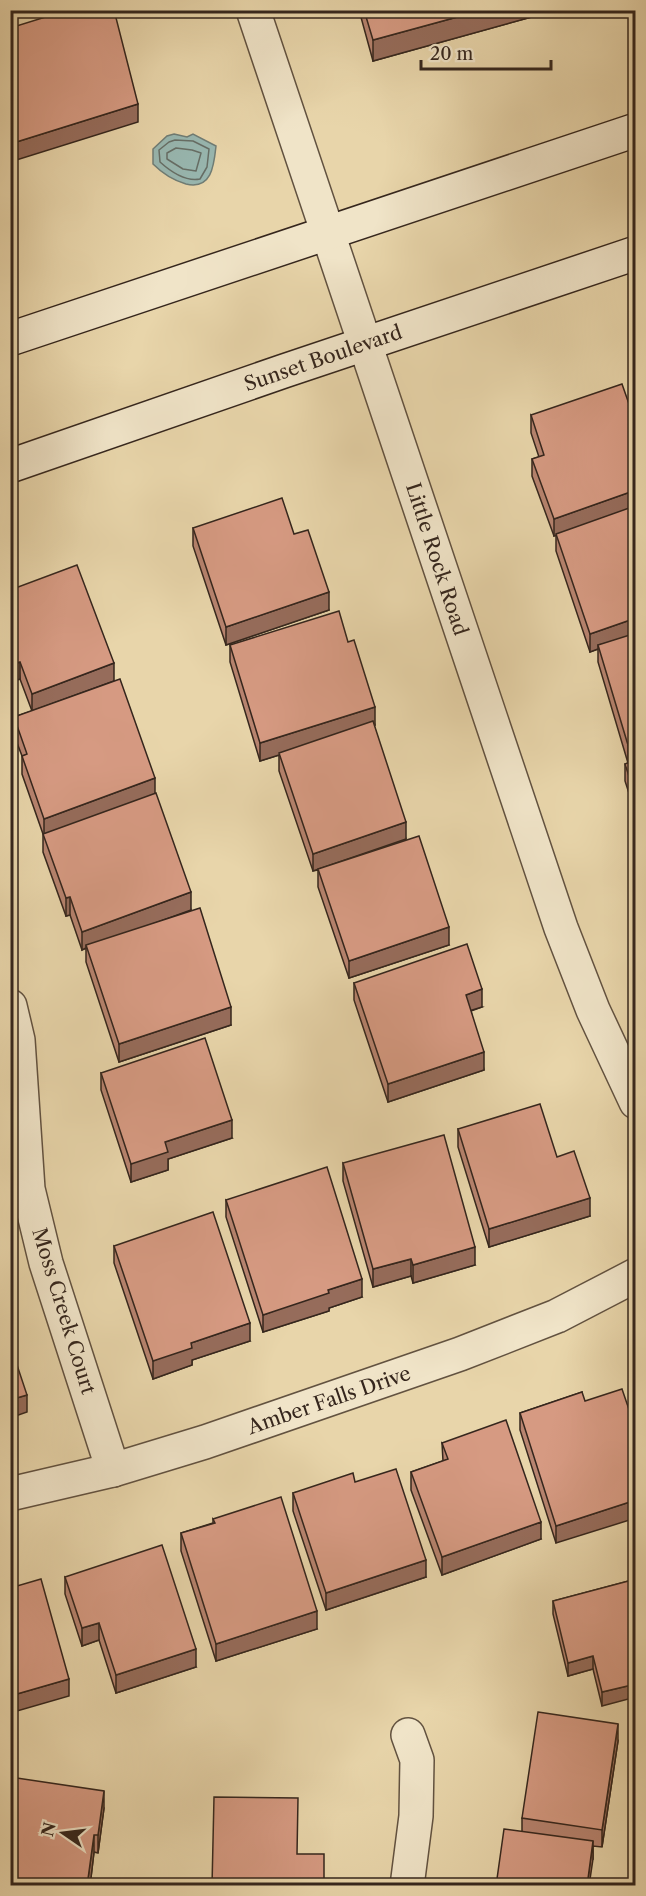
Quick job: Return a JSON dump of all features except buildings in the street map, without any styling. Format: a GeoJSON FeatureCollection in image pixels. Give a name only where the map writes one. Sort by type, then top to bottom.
{"type":"FeatureCollection","features":[{"type":"Feature","properties":{"kind":"street","name":"Little Rock Road"},"geometry":{"type":"LineString","coordinates":[[254,10],[561,928],[593,1010],[636,1102]]}},
{"type":"Feature","properties":{"kind":"street"},"geometry":{"type":"LineString","coordinates":[[10,339],[636,130]]}},
{"type":"Feature","properties":{"kind":"street","name":"Sunset Boulevard"},"geometry":{"type":"LineString","coordinates":[[10,466],[636,253]]}},
{"type":"Feature","properties":{"kind":"street","name":"Moss Creek Court"},"geometry":{"type":"LineString","coordinates":[[10,1006],[18,1040],[28,1189],[46,1263],[113,1470]]}},
{"type":"Feature","properties":{"kind":"street","name":"Amber Falls Drive"},"geometry":{"type":"LineString","coordinates":[[10,1494],[113,1470],[205,1442],[460,1354],[557,1316],[636,1275]]}},
{"type":"Feature","properties":{"kind":"street"},"geometry":{"type":"LineString","coordinates":[[407,1886],[416,1816],[417,1760],[408,1735]]}},
{"type":"Feature","properties":{"kind":"water"},"geometry":{"type":"Polygon","coordinates":[[[174,134],[187,137],[193,134],[216,146],[212,168],[206,180],[195,185],[176,181],[153,164],[153,149],[167,136],[174,134]]]}}]}
